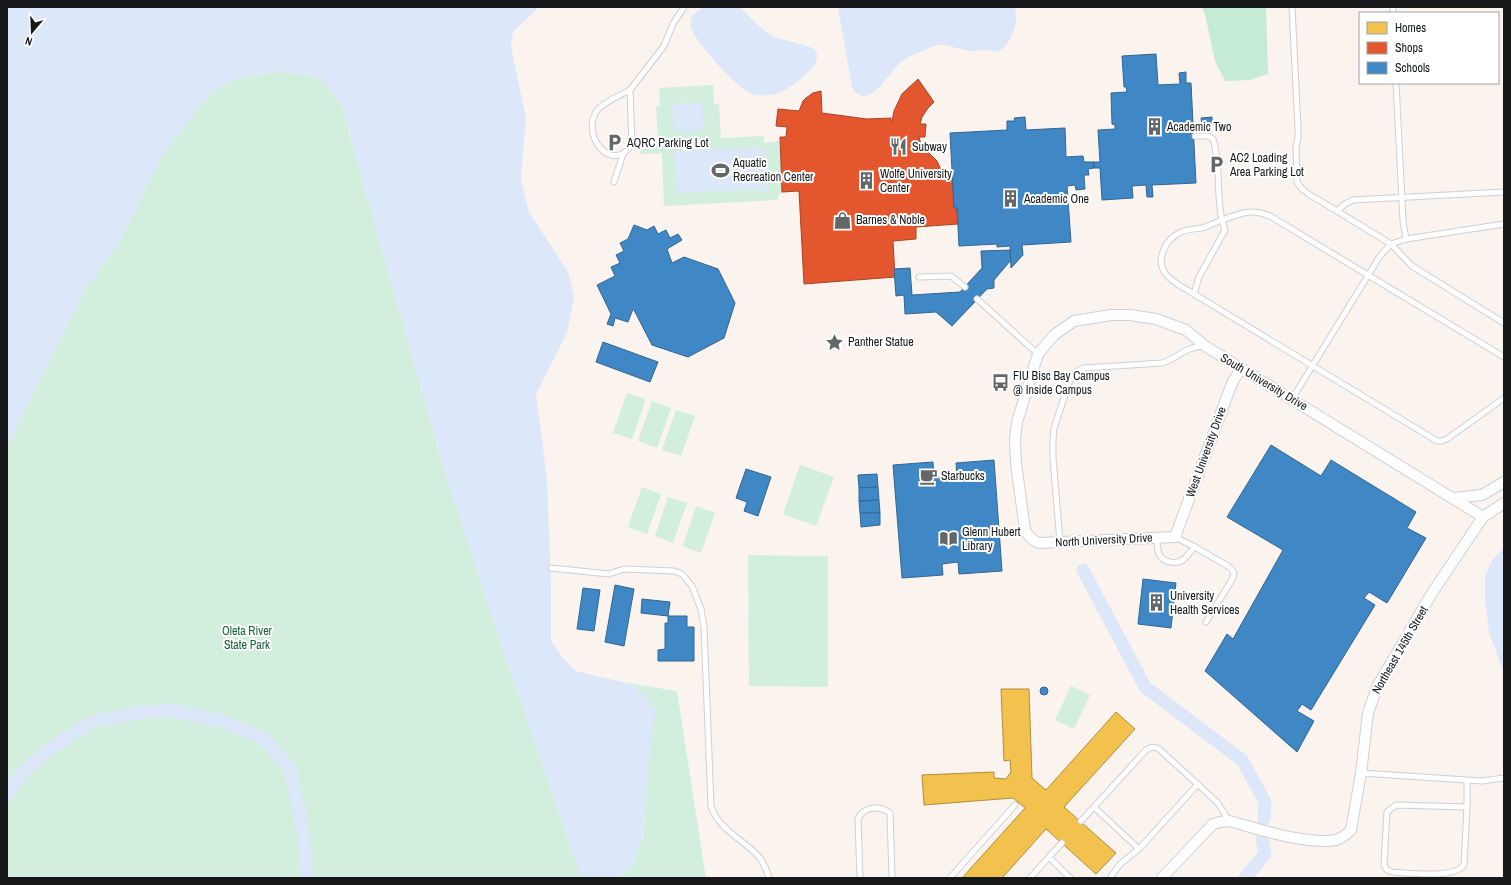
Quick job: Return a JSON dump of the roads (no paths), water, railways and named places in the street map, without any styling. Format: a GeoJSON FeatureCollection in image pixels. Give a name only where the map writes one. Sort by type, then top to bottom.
{"type":"FeatureCollection","features":[{"type":"Feature","properties":{"kind":"street","name":"South University Drive"},"geometry":{"type":"LineString","coordinates":[[1038,354],[1054,335],[1074,321],[1111,315],[1156,319],[1186,330],[1205,346],[1241,369],[1483,517]]}},
{"type":"Feature","properties":{"kind":"street","name":"North University Drive"},"geometry":{"type":"LineString","coordinates":[[1038,354],[1017,422],[1015,439],[1016,463],[1025,530],[1028,536],[1034,541],[1040,543],[1175,537]]}},
{"type":"Feature","properties":{"kind":"street","name":"West University Drive"},"geometry":{"type":"LineString","coordinates":[[1175,537],[1228,393],[1233,381],[1241,369]]}},
{"type":"Feature","properties":{"kind":"street"},"geometry":{"type":"LineString","coordinates":[[1452,498],[1482,495],[1504,482]]}},
{"type":"Feature","properties":{"kind":"street","name":"Northeast 145th Street"},"geometry":{"type":"LineString","coordinates":[[1229,821],[1286,836],[1310,840],[1337,840],[1346,836],[1354,823],[1368,713],[1377,687],[1432,593],[1483,517],[1504,502]]}},
{"type":"Feature","properties":{"kind":"street"},"geometry":{"type":"LineString","coordinates":[[1162,878],[1212,824],[1229,821]]}},
{"type":"Feature","properties":{"kind":"lane"},"geometry":{"type":"LineString","coordinates":[[623,154],[610,155],[596,144],[592,126],[596,112],[601,107],[630,90],[661,50],[684,7]]}},
{"type":"Feature","properties":{"kind":"lane"},"geometry":{"type":"LineString","coordinates":[[1292,7],[1298,128],[1296,147],[1296,182],[1302,189],[1391,244],[1412,266],[1504,323]]}},
{"type":"Feature","properties":{"kind":"lane"},"geometry":{"type":"LineString","coordinates":[[1396,84],[1406,239]]}},
{"type":"Feature","properties":{"kind":"lane"},"geometry":{"type":"LineString","coordinates":[[614,182],[623,154],[632,144],[630,90]]}},
{"type":"Feature","properties":{"kind":"lane"},"geometry":{"type":"LineString","coordinates":[[1194,294],[1199,277],[1225,230],[1219,205],[1216,152],[1213,139],[1208,136],[1195,136]]}},
{"type":"Feature","properties":{"kind":"lane"},"geometry":{"type":"LineString","coordinates":[[1337,211],[1345,204],[1353,200],[1504,192]]}},
{"type":"Feature","properties":{"kind":"lane"},"geometry":{"type":"LineString","coordinates":[[1504,357],[1261,212],[1244,212],[1203,228],[1182,231],[1172,237],[1162,252],[1162,270],[1168,277],[1437,441],[1447,439],[1504,398]]}},
{"type":"Feature","properties":{"kind":"lane"},"geometry":{"type":"LineString","coordinates":[[1292,400],[1380,256],[1391,244],[1406,239],[1504,224]]}},
{"type":"Feature","properties":{"kind":"lane"},"geometry":{"type":"LineString","coordinates":[[919,277],[951,276],[965,287]]}},
{"type":"Feature","properties":{"kind":"lane"},"geometry":{"type":"LineString","coordinates":[[977,299],[1038,354]]}},
{"type":"Feature","properties":{"kind":"lane"},"geometry":{"type":"LineString","coordinates":[[1060,543],[1053,449],[1054,428],[1070,380],[1078,370],[1084,368],[1162,363],[1169,361],[1186,349],[1195,346],[1205,346]]}},
{"type":"Feature","properties":{"kind":"lane"},"geometry":{"type":"LineString","coordinates":[[1157,537],[1160,556],[1172,563],[1179,562],[1184,559],[1195,546]]}},
{"type":"Feature","properties":{"kind":"lane"},"geometry":{"type":"LineString","coordinates":[[1175,537],[1195,546],[1231,568],[1234,573],[1233,578],[1206,622]]}},
{"type":"Feature","properties":{"kind":"lane"},"geometry":{"type":"LineString","coordinates":[[550,568],[609,574],[624,569],[674,571],[682,574],[692,586],[701,609],[704,627],[711,806],[714,815],[723,826],[760,858],[770,878]]}},
{"type":"Feature","properties":{"kind":"lane"},"geometry":{"type":"LineString","coordinates":[[1081,822],[1146,750],[1151,747],[1159,749],[1198,784],[1218,803],[1229,821]]}},
{"type":"Feature","properties":{"kind":"lane"},"geometry":{"type":"LineString","coordinates":[[1361,773],[1467,781],[1482,781],[1504,778]]}},
{"type":"Feature","properties":{"kind":"lane"},"geometry":{"type":"LineString","coordinates":[[1466,807],[1396,805],[1390,808],[1387,812],[1384,865],[1387,870],[1392,872],[1442,874],[1457,871],[1464,866],[1467,781]]}},
{"type":"Feature","properties":{"kind":"lane"},"geometry":{"type":"LineString","coordinates":[[1110,878],[1120,864],[1139,849],[1198,784]]}},
{"type":"Feature","properties":{"kind":"lane"},"geometry":{"type":"LineString","coordinates":[[950,878],[1015,806]]}},
{"type":"Feature","properties":{"kind":"lane"},"geometry":{"type":"LineString","coordinates":[[1094,807],[1139,849]]}},
{"type":"Feature","properties":{"kind":"lane"},"geometry":{"type":"LineString","coordinates":[[860,878],[858,819],[860,814],[865,810],[880,808],[890,814],[892,878]]}},
{"type":"Feature","properties":{"kind":"lane"},"geometry":{"type":"LineString","coordinates":[[1030,878],[1062,843]]}},
{"type":"Feature","properties":{"kind":"lane"},"geometry":{"type":"LineString","coordinates":[[1049,857],[1070,878]]}},
{"type":"Feature","properties":{"kind":"water"},"geometry":{"type":"Polygon","coordinates":[[[7,7],[539,7],[513,32],[511,46],[526,118],[521,179],[529,212],[568,272],[574,296],[567,333],[536,394],[547,478],[551,584],[551,641],[562,657],[576,671],[627,683],[646,695],[655,712],[647,777],[644,833],[632,867],[617,878],[587,878],[581,876],[505,656],[445,473],[341,104],[321,78],[281,71],[236,79],[209,94],[160,159],[119,243],[84,291],[7,448],[7,7]]]}},
{"type":"Feature","properties":{"kind":"water"},"geometry":{"type":"Polygon","coordinates":[[[703,7],[740,7],[756,24],[775,37],[813,48],[817,56],[816,62],[805,76],[782,92],[777,94],[755,95],[748,92],[729,76],[709,55],[691,28],[692,16],[703,7]]]}},
{"type":"Feature","properties":{"kind":"water"},"geometry":{"type":"Polygon","coordinates":[[[838,7],[1015,7],[1016,20],[1012,35],[1007,44],[1001,50],[972,51],[943,45],[935,46],[912,55],[903,61],[896,67],[878,89],[865,96],[858,94],[852,87],[838,7]]]}},
{"type":"Feature","properties":{"kind":"water"},"geometry":{"type":"Polygon","coordinates":[[[702,102],[704,130],[673,132],[672,104],[702,102]]]}},
{"type":"Feature","properties":{"kind":"water","name":"Aquatic Recreation Center"},"geometry":{"type":"Polygon","coordinates":[[[764,147],[767,192],[763,192],[762,189],[676,193],[674,151],[764,147]]]}},
{"type":"Feature","properties":{"kind":"water"},"geometry":{"type":"Polygon","coordinates":[[[1504,548],[1504,674],[1489,632],[1485,600],[1485,576],[1493,559],[1504,548]]]}},
{"type":"Feature","properties":{"kind":"waterway"},"geometry":{"type":"LineString","coordinates":[[1083,570],[1145,687],[1242,760],[1265,802],[1264,819]]}},
{"type":"Feature","properties":{"kind":"waterway"},"geometry":{"type":"LineString","coordinates":[[7,795],[25,770],[53,747],[89,723],[131,714],[167,710],[218,720],[264,738],[290,769],[303,831],[307,878]]}},
{"type":"Feature","properties":{"kind":"waterway"},"geometry":{"type":"LineString","coordinates":[[1245,878],[1265,854],[1262,839]]}},
{"type":"Feature","properties":{"kind":"place","name":"Academic Two"},"geometry":{"type":"Point","coordinates":[1154,127]}},
{"type":"Feature","properties":{"kind":"place","name":"AQRC Parking Lot"},"geometry":{"type":"Point","coordinates":[614,143]}},
{"type":"Feature","properties":{"kind":"place","name":"Subway"},"geometry":{"type":"Point","coordinates":[899,147]}},
{"type":"Feature","properties":{"kind":"place","name":"AC2 Loading Area Parking Lot"},"geometry":{"type":"Point","coordinates":[1217,165]}},
{"type":"Feature","properties":{"kind":"place","name":"Aquatic Recreation Center"},"geometry":{"type":"Point","coordinates":[720,170]}},
{"type":"Feature","properties":{"kind":"place","name":"Wolfe University Center"},"geometry":{"type":"Point","coordinates":[867,181]}},
{"type":"Feature","properties":{"kind":"place","name":"Academic One"},"geometry":{"type":"Point","coordinates":[1011,199]}},
{"type":"Feature","properties":{"kind":"place","name":"Barnes & Noble"},"geometry":{"type":"Point","coordinates":[843,220]}},
{"type":"Feature","properties":{"kind":"place","name":"Panther Statue"},"geometry":{"type":"Point","coordinates":[835,342]}},
{"type":"Feature","properties":{"kind":"place","name":"FIU Bisc Bay Campus @ Inside Campus"},"geometry":{"type":"Point","coordinates":[1000,383]}},
{"type":"Feature","properties":{"kind":"place","name":"Starbucks"},"geometry":{"type":"Point","coordinates":[928,476]}},
{"type":"Feature","properties":{"kind":"place","name":"Glenn Hubert Library"},"geometry":{"type":"Point","coordinates":[949,539]}},
{"type":"Feature","properties":{"kind":"place","name":"University Health Services"},"geometry":{"type":"Point","coordinates":[1157,603]}},
{"type":"Feature","properties":{"kind":"park label","name":"Oleta River State Park"},"geometry":{"type":"Point","coordinates":[247,638]}}]}
